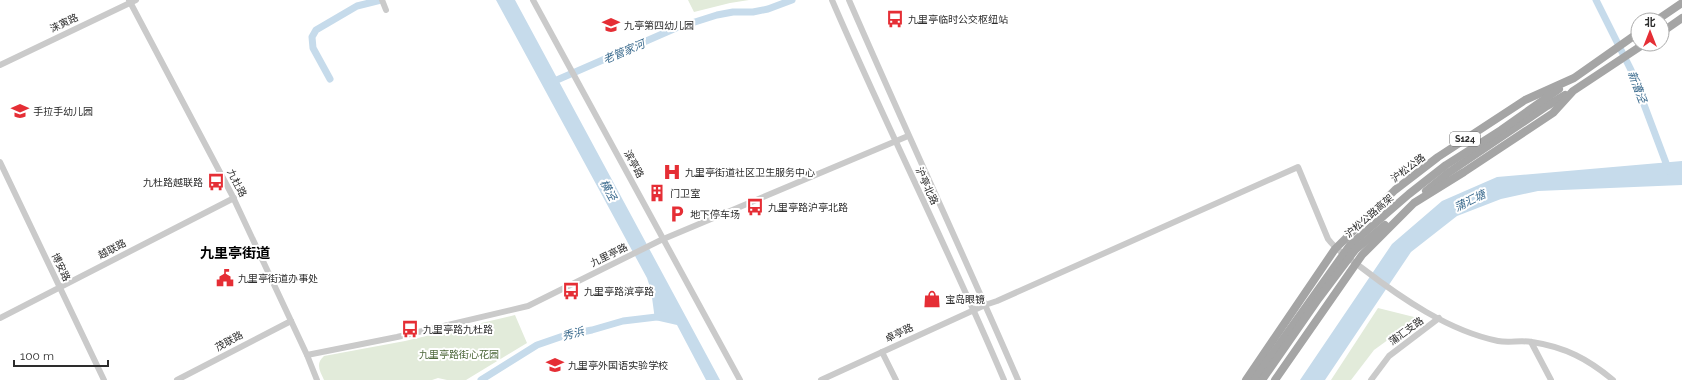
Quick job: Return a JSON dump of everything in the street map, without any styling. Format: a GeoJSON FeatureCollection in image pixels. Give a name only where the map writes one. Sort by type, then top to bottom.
{"type":"FeatureCollection","features":[{"type":"Feature","properties":{"kind":"main road"},"geometry":{"type":"LineString","coordinates":[[1669,12],[1682,3]]}},
{"type":"Feature","properties":{"kind":"main road"},"geometry":{"type":"LineString","coordinates":[[1670,26],[1682,18]]}},
{"type":"Feature","properties":{"kind":"main road","name":"沪松公路"},"geometry":{"type":"LineString","coordinates":[[1246,380],[1335,249],[1395,190],[1438,157],[1525,100],[1574,78],[1630,39]]}},
{"type":"Feature","properties":{"kind":"main road","name":"S124"},"geometry":{"type":"LineString","coordinates":[[1275,380],[1362,255],[1414,203],[1553,113],[1573,91],[1632,52]]}},
{"type":"Feature","properties":{"kind":"main road","name":"沪松公路高架"},"geometry":{"type":"LineString","coordinates":[[1262,380],[1319,298],[1355,250],[1448,173],[1574,78]]}},
{"type":"Feature","properties":{"kind":"main road","name":"沪松公路高架"},"geometry":{"type":"LineString","coordinates":[[1254,380],[1350,245],[1409,194],[1446,165],[1573,91]]}},
{"type":"Feature","properties":{"kind":"street"},"geometry":{"type":"LineString","coordinates":[[382,0],[386,10]]}},
{"type":"Feature","properties":{"kind":"street","name":"滨亭路"},"geometry":{"type":"LineString","coordinates":[[533,0],[740,380]]}},
{"type":"Feature","properties":{"kind":"street","name":"沪亭北路"},"geometry":{"type":"LineString","coordinates":[[832,0],[895,141],[974,310],[1004,380]]}},
{"type":"Feature","properties":{"kind":"street","name":"沪亭北路"},"geometry":{"type":"LineString","coordinates":[[848,0],[1018,380]]}},
{"type":"Feature","properties":{"kind":"street","name":"涞寅路"},"geometry":{"type":"LineString","coordinates":[[0,65],[132,1]]}},
{"type":"Feature","properties":{"kind":"street","name":"九杜路"},"geometry":{"type":"LineString","coordinates":[[132,1],[234,198],[317,380]]}},
{"type":"Feature","properties":{"kind":"street","name":"九里亭路"},"geometry":{"type":"LineString","coordinates":[[306,355],[397,337],[528,306],[664,239],[908,136]]}},
{"type":"Feature","properties":{"kind":"street","name":"博安路"},"geometry":{"type":"LineString","coordinates":[[0,162],[104,380]]}},
{"type":"Feature","properties":{"kind":"street","name":"卓亭路"},"geometry":{"type":"LineString","coordinates":[[821,380],[985,305],[1298,167],[1328,239],[1335,249]]}},
{"type":"Feature","properties":{"kind":"street","name":"越联路"},"geometry":{"type":"LineString","coordinates":[[0,318],[234,198]]}},
{"type":"Feature","properties":{"kind":"street"},"geometry":{"type":"LineString","coordinates":[[1335,249],[1393,290],[1439,318],[1466,331],[1499,341],[1531,342],[1555,347],[1594,364],[1613,380]]}},
{"type":"Feature","properties":{"kind":"street","name":"蒲汇支路"},"geometry":{"type":"LineString","coordinates":[[1371,380],[1389,356],[1439,318]]}},
{"type":"Feature","properties":{"kind":"street","name":"茂联路"},"geometry":{"type":"LineString","coordinates":[[177,380],[291,321]]}},
{"type":"Feature","properties":{"kind":"street"},"geometry":{"type":"LineString","coordinates":[[1531,342],[1551,380]]}},
{"type":"Feature","properties":{"kind":"street"},"geometry":{"type":"LineString","coordinates":[[882,352],[896,380]]}},
{"type":"Feature","properties":{"kind":"green space"},"geometry":{"type":"Polygon","coordinates":[[[688,0],[749,0],[694,12],[688,0]]]}},
{"type":"Feature","properties":{"kind":"green space"},"geometry":{"type":"Polygon","coordinates":[[[1378,308],[1418,318],[1374,350],[1351,380],[1331,380],[1378,308]]]}},
{"type":"Feature","properties":{"kind":"green space","name":"九里亭路街心花园"},"geometry":{"type":"Polygon","coordinates":[[[515,315],[527,343],[466,380],[447,380],[438,378],[432,380],[324,380],[320,371],[319,365],[324,356],[405,341],[515,315]]]}},
{"type":"Feature","properties":{"kind":"water","name":"横泾"},"geometry":{"type":"Polygon","coordinates":[[[496,0],[515,0],[720,380],[706,380],[677,325],[655,320],[651,290],[647,278],[496,0]]]}},
{"type":"Feature","properties":{"kind":"water","name":"蒲汇塘"},"geometry":{"type":"Polygon","coordinates":[[[1682,161],[1682,185],[1538,191],[1501,199],[1457,216],[1411,252],[1325,380],[1300,380],[1392,244],[1442,201],[1497,177],[1682,161]]]}},
{"type":"Feature","properties":{"kind":"waterway"},"geometry":{"type":"LineString","coordinates":[[330,79],[313,48],[312,37],[316,30],[357,6],[381,0]]}},
{"type":"Feature","properties":{"kind":"waterway","name":"老管家河"},"geometry":{"type":"LineString","coordinates":[[550,83],[676,28],[717,15],[733,12],[753,12],[768,9],[792,0]]}},
{"type":"Feature","properties":{"kind":"waterway","name":"新漕泾"},"geometry":{"type":"LineString","coordinates":[[1596,0],[1631,70],[1669,171]]}},
{"type":"Feature","properties":{"kind":"waterway","name":"秀浜"},"geometry":{"type":"LineString","coordinates":[[481,380],[537,345],[566,335],[592,330],[623,321],[665,316]]}},
{"type":"Feature","properties":{"kind":"place","name":"九里亭临时公交枢纽站"},"geometry":{"type":"Point","coordinates":[895,19]}},
{"type":"Feature","properties":{"kind":"place","name":"九亭第四幼儿园"},"geometry":{"type":"Point","coordinates":[611,25]}},
{"type":"Feature","properties":{"kind":"place","name":"手拉手幼儿园"},"geometry":{"type":"Point","coordinates":[20,111]}},
{"type":"Feature","properties":{"kind":"place","name":"九里亭街道社区卫生服务中心"},"geometry":{"type":"Point","coordinates":[672,172]}},
{"type":"Feature","properties":{"kind":"place","name":"九杜路越联路"},"geometry":{"type":"Point","coordinates":[216,182]}},
{"type":"Feature","properties":{"kind":"place","name":"门卫室"},"geometry":{"type":"Point","coordinates":[657,193]}},
{"type":"Feature","properties":{"kind":"place","name":"九里亭路沪亭北路"},"geometry":{"type":"Point","coordinates":[755,207]}},
{"type":"Feature","properties":{"kind":"place","name":"地下停车场"},"geometry":{"type":"Point","coordinates":[677,214]}},
{"type":"Feature","properties":{"kind":"place","name":"九里亭街道办事处"},"geometry":{"type":"Point","coordinates":[225,278]}},
{"type":"Feature","properties":{"kind":"place","name":"九里亭路滨亭路"},"geometry":{"type":"Point","coordinates":[571,291]}},
{"type":"Feature","properties":{"kind":"place","name":"宝岛眼镜"},"geometry":{"type":"Point","coordinates":[932,299]}},
{"type":"Feature","properties":{"kind":"place","name":"九里亭路九杜路"},"geometry":{"type":"Point","coordinates":[410,329]}},
{"type":"Feature","properties":{"kind":"place","name":"九里亭外国语实验学校"},"geometry":{"type":"Point","coordinates":[555,365]}},
{"type":"Feature","properties":{"kind":"district","name":"九里亭街道"},"geometry":{"type":"Point","coordinates":[235,253]}}]}
